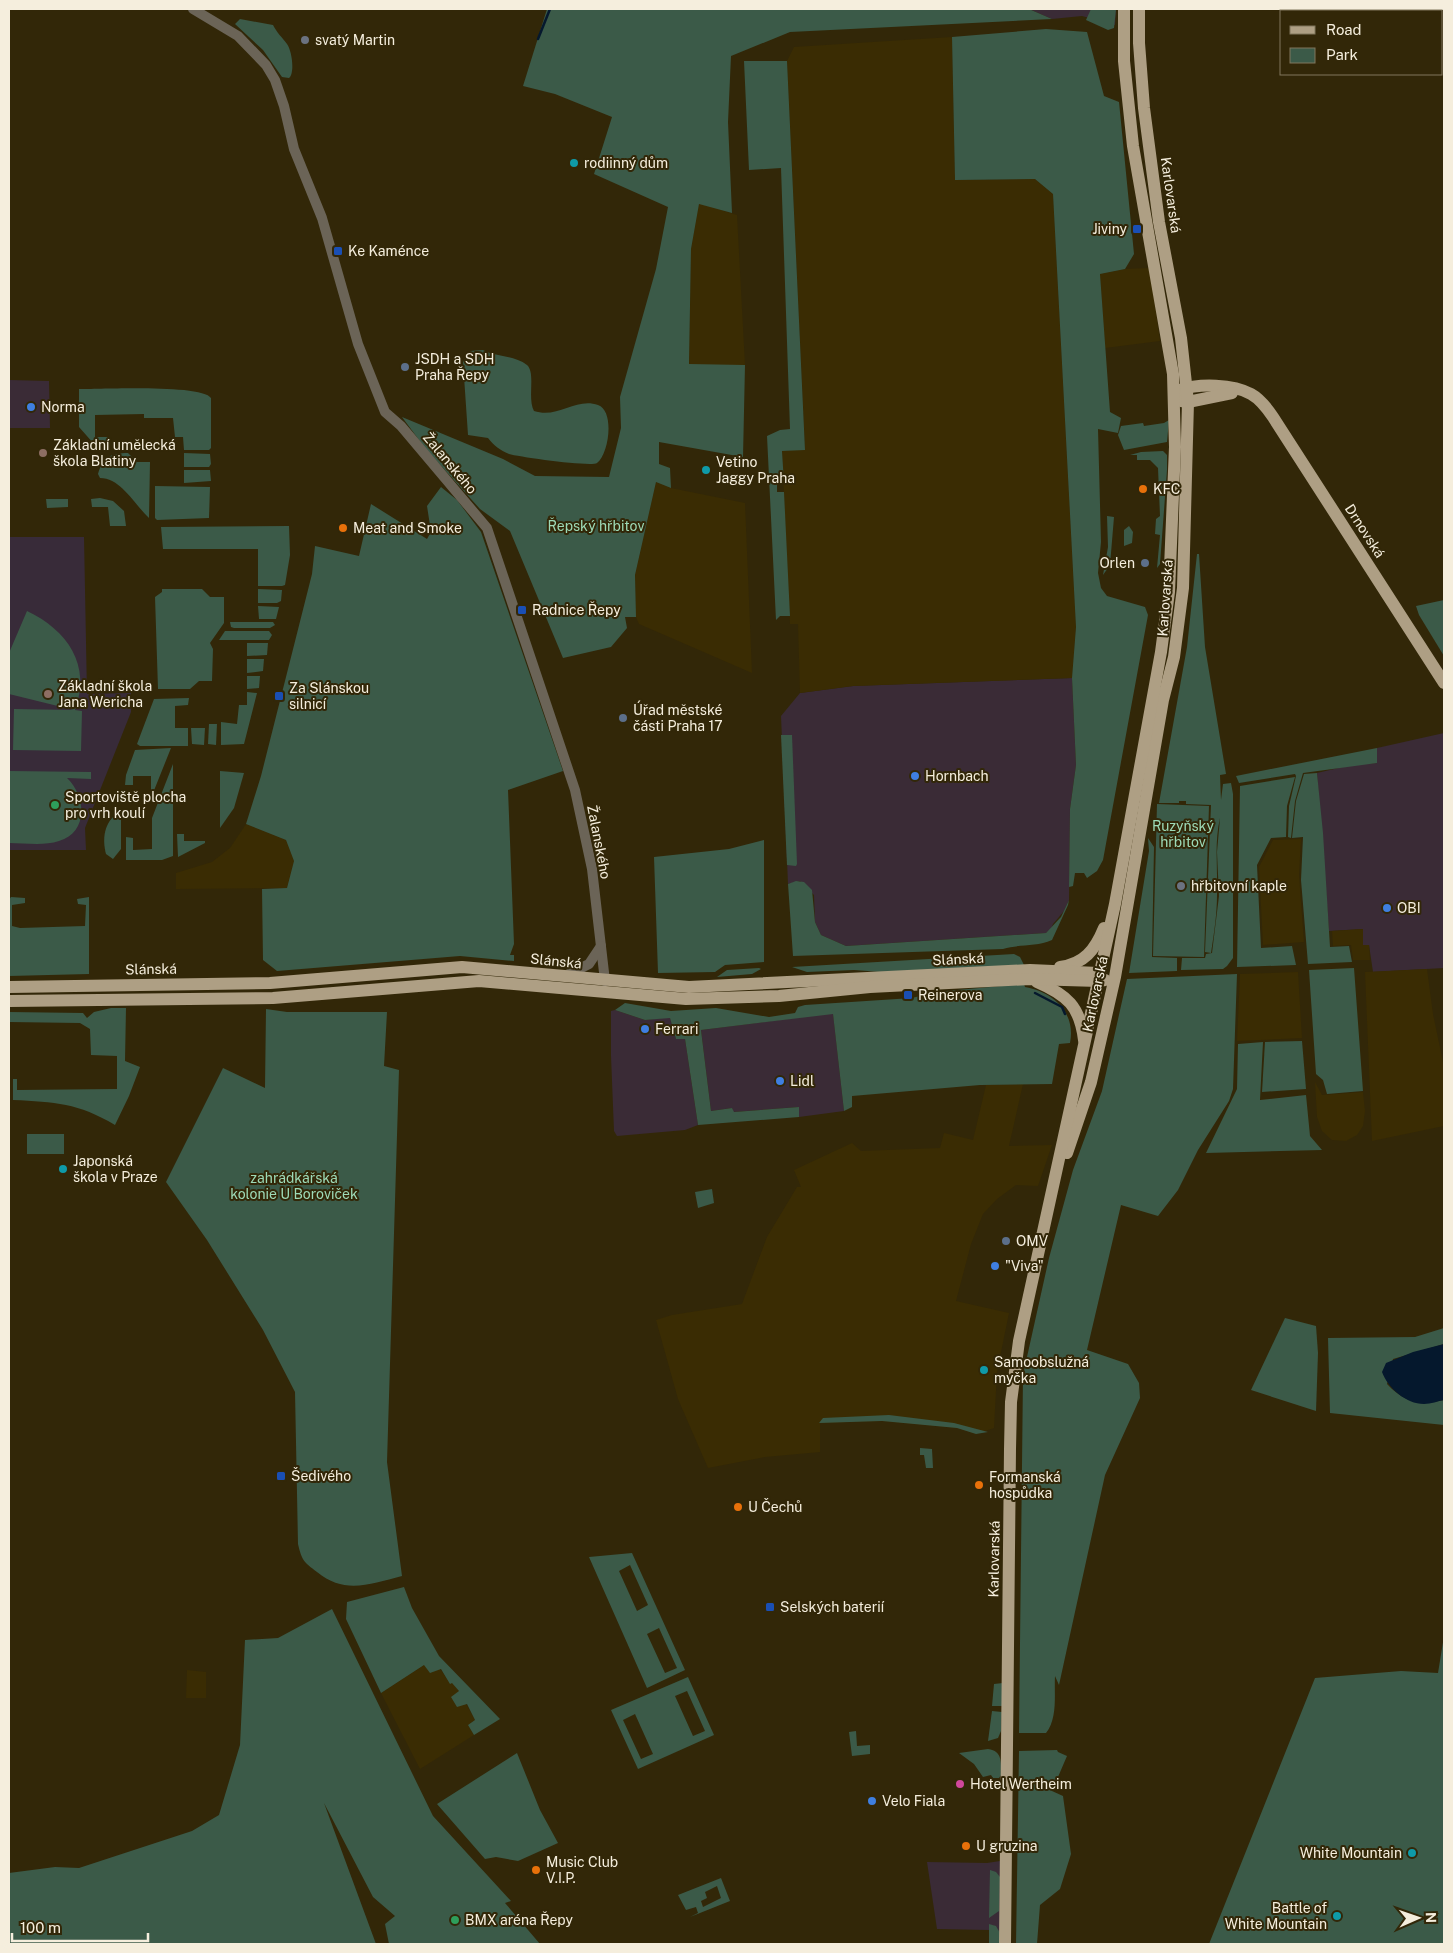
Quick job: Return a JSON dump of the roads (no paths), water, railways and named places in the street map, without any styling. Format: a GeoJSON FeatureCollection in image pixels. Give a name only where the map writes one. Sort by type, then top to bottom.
{"type":"FeatureCollection","features":[{"type":"Feature","properties":{"kind":"main road","name":"Karlovarská"},"geometry":{"type":"LineString","coordinates":[[1005,1944],[1012,1402],[1019,1341],[1100,977],[1159,661],[1168,598],[1175,463],[1175,396],[1168,335],[1133,146],[1124,61],[1124,9]]}},
{"type":"Feature","properties":{"kind":"main road","name":"Karlovarská"},"geometry":{"type":"LineString","coordinates":[[1056,1178],[1086,1100],[1115,977],[1163,700],[1179,630],[1183,588],[1187,388],[1181,338],[1160,222],[1144,108],[1139,43],[1139,9]]}},
{"type":"Feature","properties":{"kind":"main road","name":"Drnovská"},"geometry":{"type":"LineString","coordinates":[[1187,388],[1205,386],[1238,389],[1257,398],[1273,417],[1444,683]]}},
{"type":"Feature","properties":{"kind":"main road"},"geometry":{"type":"LineString","coordinates":[[1187,388],[1179,390],[1175,396],[1180,400],[1188,402],[1235,393],[1257,398]]}},
{"type":"Feature","properties":{"kind":"main road"},"geometry":{"type":"LineString","coordinates":[[1030,975],[1070,965],[1083,959],[1098,942],[1114,904]]}},
{"type":"Feature","properties":{"kind":"main road","name":"Slánská"},"geometry":{"type":"LineString","coordinates":[[9,987],[270,983],[462,967],[689,987],[1030,975],[1115,977]]}},
{"type":"Feature","properties":{"kind":"main road"},"geometry":{"type":"LineString","coordinates":[[1030,975],[1058,991],[1071,1003],[1081,1023],[1084,1046]]}},
{"type":"Feature","properties":{"kind":"main road","name":"Slánská"},"geometry":{"type":"LineString","coordinates":[[9,1001],[273,998],[479,981],[686,999],[788,996],[870,987],[1030,975]]}},
{"type":"Feature","properties":{"kind":"street","name":"Žalanského"},"geometry":{"type":"LineString","coordinates":[[193,9],[238,36],[253,50],[270,73],[284,106],[294,149],[322,218],[358,344],[385,412],[401,426],[487,528],[575,790],[592,869],[604,980]]}},
{"type":"Feature","properties":{"kind":"street"},"geometry":{"type":"LineString","coordinates":[[564,977],[589,964],[601,946]]}},
{"type":"Feature","properties":{"kind":"water"},"geometry":{"type":"Polygon","coordinates":[[[1444,1344],[1444,1400],[1424,1404],[1411,1401],[1398,1394],[1385,1378],[1382,1372],[1386,1363],[1413,1352],[1444,1344]]]}},
{"type":"Feature","properties":{"kind":"waterway"},"geometry":{"type":"LineString","coordinates":[[538,39],[550,9]]}},
{"type":"Feature","properties":{"kind":"waterway"},"geometry":{"type":"LineString","coordinates":[[1035,993],[1062,1007],[1065,1014]]}},
{"type":"Feature","properties":{"kind":"place","name":"svatý Martin"},"geometry":{"type":"Point","coordinates":[305,40]}},
{"type":"Feature","properties":{"kind":"place","name":"rodiinný dům"},"geometry":{"type":"Point","coordinates":[574,163]}},
{"type":"Feature","properties":{"kind":"place","name":"Jiviny"},"geometry":{"type":"Point","coordinates":[1137,229]}},
{"type":"Feature","properties":{"kind":"place","name":"Ke Kaménce"},"geometry":{"type":"Point","coordinates":[338,251]}},
{"type":"Feature","properties":{"kind":"place","name":"JSDH a SDH Praha Řepy"},"geometry":{"type":"Point","coordinates":[405,367]}},
{"type":"Feature","properties":{"kind":"place","name":"Norma"},"geometry":{"type":"Point","coordinates":[31,407]}},
{"type":"Feature","properties":{"kind":"place","name":"Základní umělecká škola Blatiny"},"geometry":{"type":"Point","coordinates":[43,453]}},
{"type":"Feature","properties":{"kind":"place","name":"Vetino Jaggy Praha"},"geometry":{"type":"Point","coordinates":[706,470]}},
{"type":"Feature","properties":{"kind":"place","name":"KFC"},"geometry":{"type":"Point","coordinates":[1143,489]}},
{"type":"Feature","properties":{"kind":"place","name":"Meat and Smoke"},"geometry":{"type":"Point","coordinates":[343,528]}},
{"type":"Feature","properties":{"kind":"place","name":"Orlen"},"geometry":{"type":"Point","coordinates":[1145,563]}},
{"type":"Feature","properties":{"kind":"place","name":"Radnice Řepy"},"geometry":{"type":"Point","coordinates":[522,610]}},
{"type":"Feature","properties":{"kind":"place","name":"Základní škola Jana Wericha"},"geometry":{"type":"Point","coordinates":[48,694]}},
{"type":"Feature","properties":{"kind":"place","name":"Za Slánskou silnicí"},"geometry":{"type":"Point","coordinates":[279,696]}},
{"type":"Feature","properties":{"kind":"place","name":"Úřad městské části Praha 17"},"geometry":{"type":"Point","coordinates":[623,718]}},
{"type":"Feature","properties":{"kind":"place","name":"Hornbach"},"geometry":{"type":"Point","coordinates":[915,776]}},
{"type":"Feature","properties":{"kind":"place","name":"Sportoviště plocha pro vrh koulí"},"geometry":{"type":"Point","coordinates":[55,805]}},
{"type":"Feature","properties":{"kind":"place","name":"hřbitovní kaple"},"geometry":{"type":"Point","coordinates":[1181,886]}},
{"type":"Feature","properties":{"kind":"place","name":"OBI"},"geometry":{"type":"Point","coordinates":[1387,908]}},
{"type":"Feature","properties":{"kind":"place","name":"Reinerova"},"geometry":{"type":"Point","coordinates":[908,995]}},
{"type":"Feature","properties":{"kind":"place","name":"Ferrari"},"geometry":{"type":"Point","coordinates":[645,1029]}},
{"type":"Feature","properties":{"kind":"place","name":"Lidl"},"geometry":{"type":"Point","coordinates":[780,1081]}},
{"type":"Feature","properties":{"kind":"place","name":"Japonská škola v Praze"},"geometry":{"type":"Point","coordinates":[63,1169]}},
{"type":"Feature","properties":{"kind":"place","name":"OMV"},"geometry":{"type":"Point","coordinates":[1006,1241]}},
{"type":"Feature","properties":{"kind":"place","name":"\"Viva\""},"geometry":{"type":"Point","coordinates":[995,1266]}},
{"type":"Feature","properties":{"kind":"place","name":"Samoobslužná myčka"},"geometry":{"type":"Point","coordinates":[984,1370]}},
{"type":"Feature","properties":{"kind":"place","name":"Šedivého"},"geometry":{"type":"Point","coordinates":[281,1476]}},
{"type":"Feature","properties":{"kind":"place","name":"Formanská hospůdka"},"geometry":{"type":"Point","coordinates":[979,1485]}},
{"type":"Feature","properties":{"kind":"place","name":"U Čechů"},"geometry":{"type":"Point","coordinates":[738,1507]}},
{"type":"Feature","properties":{"kind":"place","name":"Selských baterií"},"geometry":{"type":"Point","coordinates":[770,1607]}},
{"type":"Feature","properties":{"kind":"place","name":"Hotel Wertheim"},"geometry":{"type":"Point","coordinates":[960,1784]}},
{"type":"Feature","properties":{"kind":"place","name":"Velo Fiala"},"geometry":{"type":"Point","coordinates":[872,1801]}},
{"type":"Feature","properties":{"kind":"place","name":"U gruzina"},"geometry":{"type":"Point","coordinates":[966,1846]}},
{"type":"Feature","properties":{"kind":"place","name":"White Mountain"},"geometry":{"type":"Point","coordinates":[1412,1853]}},
{"type":"Feature","properties":{"kind":"place","name":"Music Club V.I.P."},"geometry":{"type":"Point","coordinates":[536,1870]}},
{"type":"Feature","properties":{"kind":"place","name":"Battle of White Mountain"},"geometry":{"type":"Point","coordinates":[1337,1916]}},
{"type":"Feature","properties":{"kind":"place","name":"BMX aréna Řepy"},"geometry":{"type":"Point","coordinates":[455,1920]}},
{"type":"Feature","properties":{"kind":"park label","name":"Řepský hřbitov"},"geometry":{"type":"Point","coordinates":[596,526]}},
{"type":"Feature","properties":{"kind":"park label","name":"Ruzyňský hřbitov"},"geometry":{"type":"Point","coordinates":[1183,834]}},
{"type":"Feature","properties":{"kind":"park label","name":"zahrádkářská kolonie U Boroviček"},"geometry":{"type":"Point","coordinates":[294,1186]}}]}
